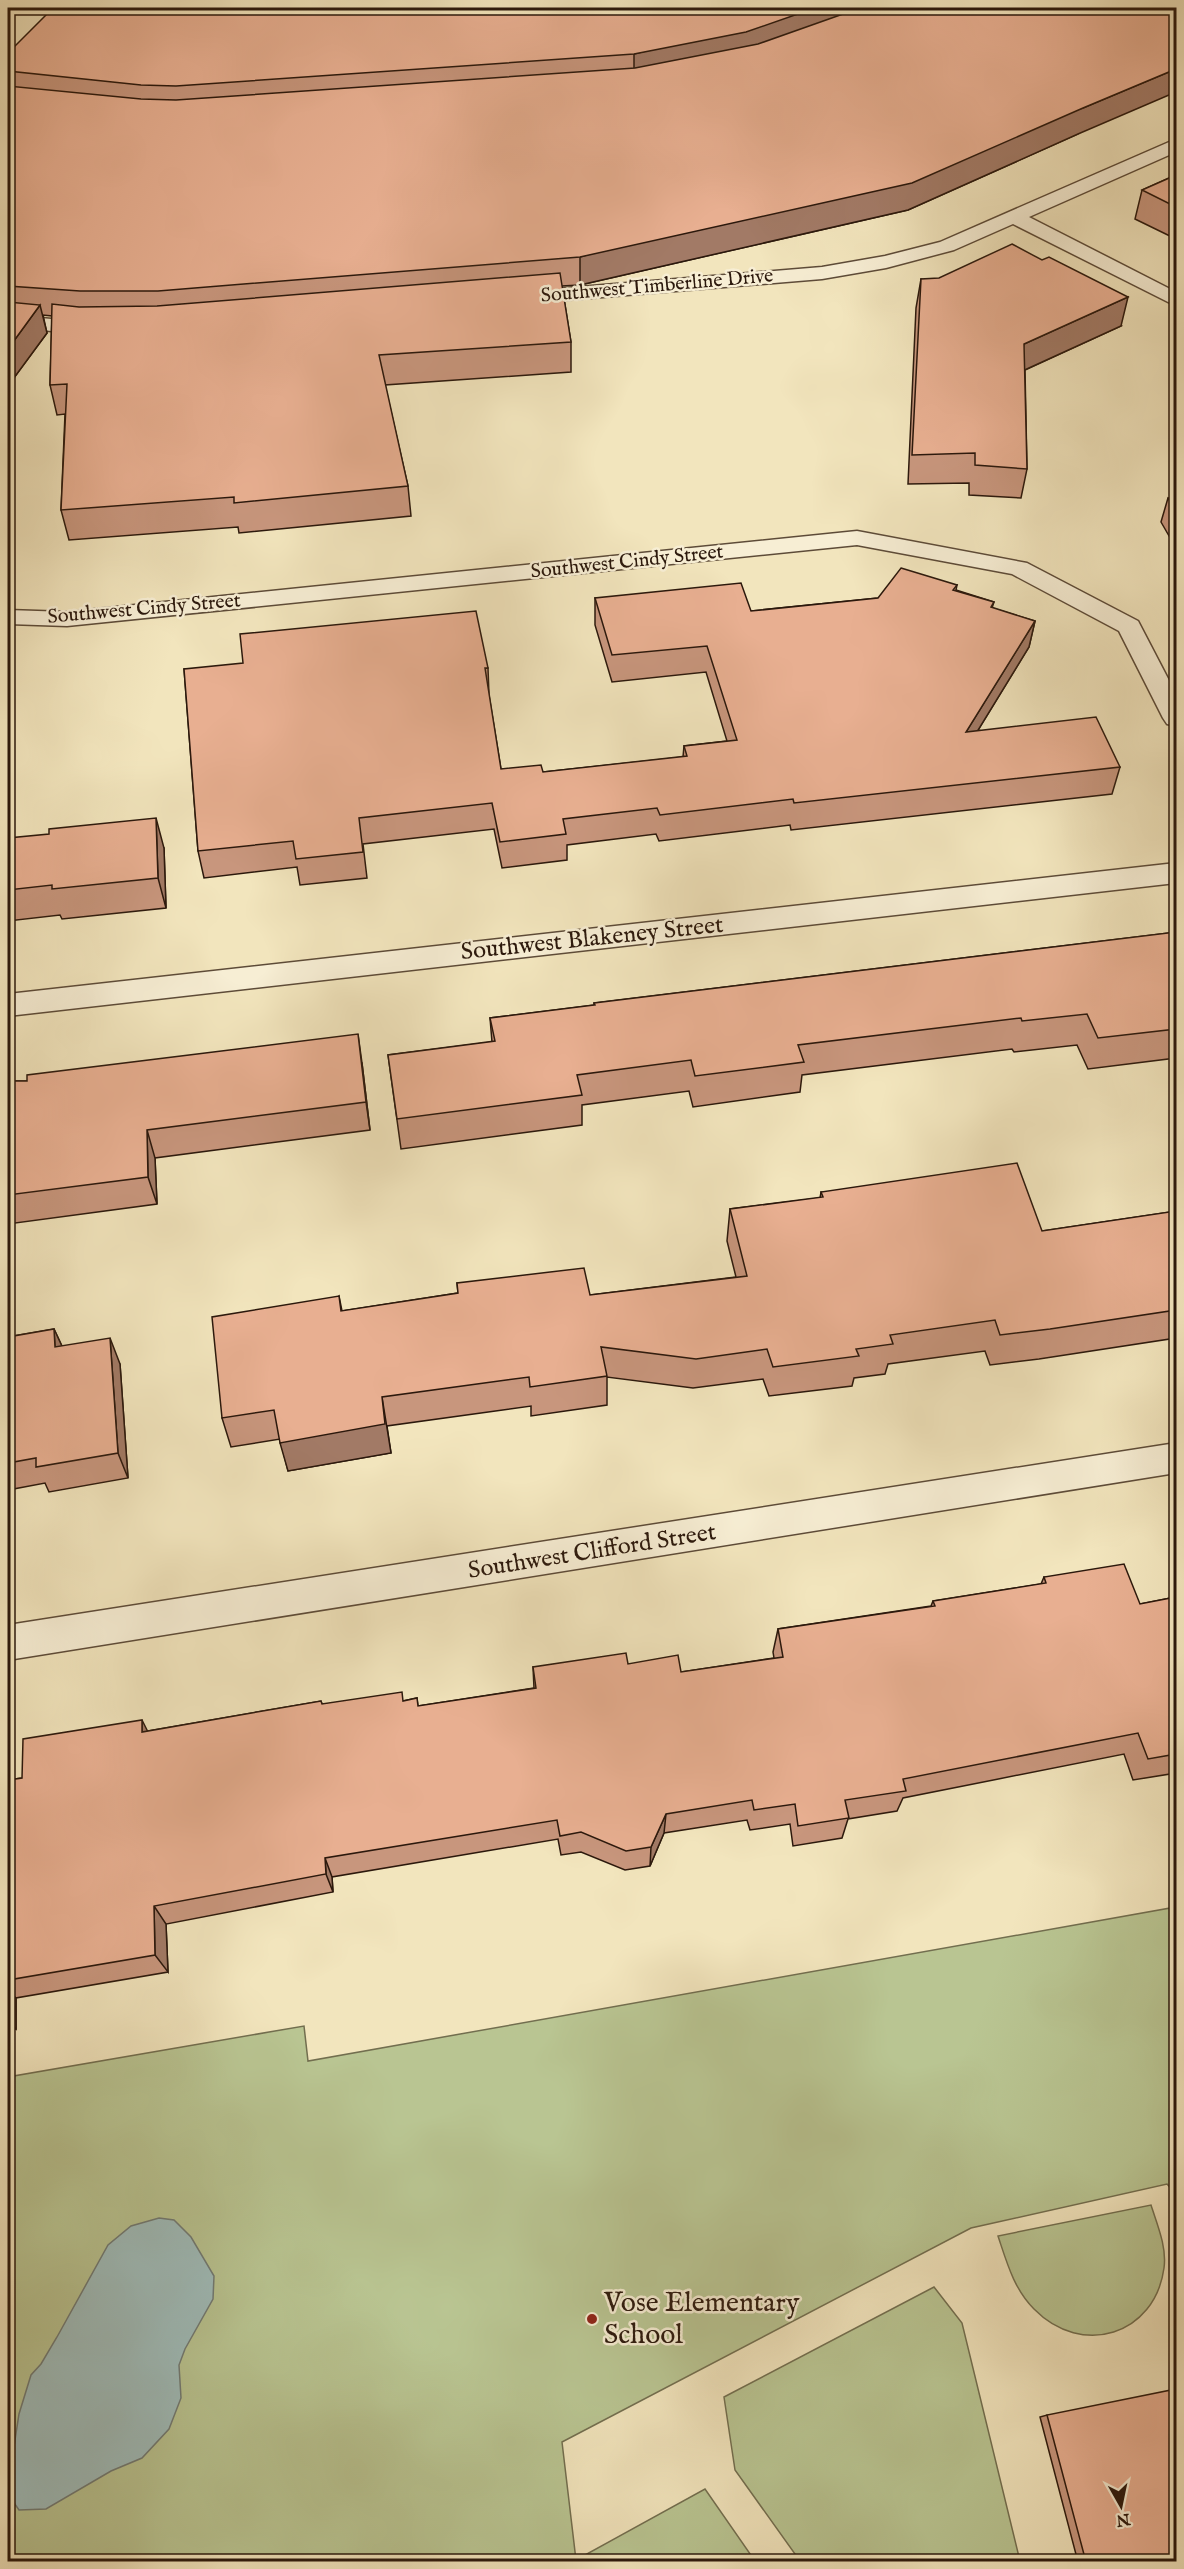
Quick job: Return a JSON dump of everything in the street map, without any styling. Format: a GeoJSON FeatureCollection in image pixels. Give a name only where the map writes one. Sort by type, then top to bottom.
{"type":"FeatureCollection","features":[{"type":"Feature","properties":{"kind":"street","name":"Southwest Timberline Drive"},"geometry":{"type":"LineString","coordinates":[[493,300],[822,273],[886,262],[947,246],[1176,144]]}},
{"type":"Feature","properties":{"kind":"street"},"geometry":{"type":"LineString","coordinates":[[1015,217],[1176,300]]}},
{"type":"Feature","properties":{"kind":"street"},"geometry":{"type":"LineString","coordinates":[[8,321],[56,327],[114,329]]}},
{"type":"Feature","properties":{"kind":"street","name":"Southwest Cindy Street"},"geometry":{"type":"LineString","coordinates":[[8,617],[67,619],[857,538],[1019,568],[1129,626],[1176,718]]}},
{"type":"Feature","properties":{"kind":"street","name":"Southwest Blakeney Street"},"geometry":{"type":"LineString","coordinates":[[8,1005],[1176,873]]}},
{"type":"Feature","properties":{"kind":"street","name":"Southwest Clifford Street"},"geometry":{"type":"LineString","coordinates":[[8,1644],[1176,1458]]}},
{"type":"Feature","properties":{"kind":"green space","name":"Vose Elementary School"},"geometry":{"type":"Polygon","coordinates":[[[1176,1907],[1176,2194],[1167,2184],[971,2228],[562,2442],[576,2560],[705,2489],[755,2561],[8,2562],[8,2077],[304,2026],[308,2061],[1176,1907]]]}},
{"type":"Feature","properties":{"kind":"green space"},"geometry":{"type":"Polygon","coordinates":[[[1151,2205],[1163,2244],[1164,2268],[1158,2291],[1147,2310],[1132,2323],[1114,2332],[1094,2335],[1073,2333],[1053,2324],[1034,2309],[1021,2293],[998,2236],[1151,2205]]]}},
{"type":"Feature","properties":{"kind":"green space"},"geometry":{"type":"Polygon","coordinates":[[[934,2287],[962,2323],[1020,2561],[800,2561],[735,2470],[724,2397],[934,2287]]]}},
{"type":"Feature","properties":{"kind":"water"},"geometry":{"type":"Polygon","coordinates":[[[159,2218],[174,2220],[191,2237],[214,2276],[213,2299],[185,2349],[179,2365],[181,2398],[169,2429],[142,2458],[111,2471],[46,2509],[19,2510],[12,2500],[9,2479],[19,2414],[31,2375],[41,2364],[57,2337],[108,2245],[131,2226],[159,2218]]]}},
{"type":"Feature","properties":{"kind":"building"},"geometry":{"type":"Polygon","coordinates":[[[53,8],[815,8],[746,32],[634,54],[176,86],[141,85],[8,71],[8,53],[53,8]]]}},
{"type":"Feature","properties":{"kind":"building"},"geometry":{"type":"Polygon","coordinates":[[[860,8],[1176,8],[1176,69],[912,183],[580,257],[158,291],[80,291],[8,286],[8,86],[141,99],[176,100],[635,68],[758,44],[860,8]]]}},
{"type":"Feature","properties":{"kind":"building"},"geometry":{"type":"Polygon","coordinates":[[[1176,175],[1176,207],[1142,190],[1176,175]]]}},
{"type":"Feature","properties":{"kind":"building"},"geometry":{"type":"Polygon","coordinates":[[[1012,244],[1042,260],[1049,257],[1128,297],[1024,344],[1027,469],[975,465],[975,453],[912,455],[921,279],[939,278],[1012,244]]]}},
{"type":"Feature","properties":{"kind":"building"},"geometry":{"type":"Polygon","coordinates":[[[560,273],[571,342],[379,355],[408,486],[234,503],[234,497],[61,510],[67,384],[50,385],[52,304],[79,307],[157,306],[560,273]]]}},
{"type":"Feature","properties":{"kind":"building"},"geometry":{"type":"Polygon","coordinates":[[[8,302],[40,305],[8,349],[8,302]]]}},
{"type":"Feature","properties":{"kind":"building"},"geometry":{"type":"Polygon","coordinates":[[[1168,498],[1176,503],[1176,512],[1168,498]]]}},
{"type":"Feature","properties":{"kind":"building"},"geometry":{"type":"Polygon","coordinates":[[[901,568],[957,585],[953,590],[994,602],[991,607],[1035,621],[966,732],[1096,717],[1120,767],[794,803],[793,799],[660,815],[657,808],[563,819],[566,834],[500,842],[492,803],[359,818],[363,852],[296,859],[293,841],[198,851],[184,669],[243,663],[240,634],[476,611],[488,668],[485,668],[501,769],[541,765],[543,772],[687,756],[684,746],[737,740],[707,646],[612,655],[595,598],[741,583],[751,611],[878,598],[901,568]]]}},
{"type":"Feature","properties":{"kind":"building"},"geometry":{"type":"Polygon","coordinates":[[[156,818],[158,878],[52,889],[52,885],[8,890],[8,838],[49,834],[49,829],[156,818]]]}},
{"type":"Feature","properties":{"kind":"building"},"geometry":{"type":"Polygon","coordinates":[[[1176,932],[1176,1029],[1098,1038],[1087,1014],[1022,1021],[1021,1018],[798,1045],[804,1062],[695,1076],[691,1060],[577,1075],[582,1095],[397,1119],[388,1055],[495,1041],[490,1018],[595,1005],[594,1003],[1176,932]]]}},
{"type":"Feature","properties":{"kind":"building"},"geometry":{"type":"Polygon","coordinates":[[[358,1034],[366,1102],[147,1130],[148,1177],[8,1195],[8,1081],[27,1081],[27,1075],[358,1034]]]}},
{"type":"Feature","properties":{"kind":"building"},"geometry":{"type":"Polygon","coordinates":[[[1017,1163],[1042,1231],[1176,1211],[1176,1310],[1000,1335],[995,1320],[890,1335],[893,1344],[856,1349],[859,1356],[773,1367],[767,1349],[696,1359],[601,1347],[607,1376],[530,1387],[529,1377],[382,1397],[385,1424],[280,1443],[274,1410],[222,1418],[212,1317],[339,1296],[341,1311],[458,1293],[457,1283],[584,1268],[590,1295],[747,1276],[730,1209],[823,1197],[821,1192],[1017,1163]]]}},
{"type":"Feature","properties":{"kind":"building"},"geometry":{"type":"Polygon","coordinates":[[[54,1329],[55,1347],[110,1338],[118,1453],[36,1467],[36,1458],[8,1463],[8,1337],[54,1329]]]}},
{"type":"Feature","properties":{"kind":"building"},"geometry":{"type":"Polygon","coordinates":[[[1124,1564],[1140,1604],[1176,1597],[1176,1754],[1148,1759],[1138,1733],[903,1779],[906,1791],[845,1800],[849,1818],[798,1826],[795,1804],[754,1810],[752,1800],[666,1814],[651,1847],[626,1851],[581,1832],[560,1836],[557,1820],[325,1858],[326,1874],[154,1906],[155,1955],[8,1980],[8,1780],[22,1778],[23,1739],[142,1720],[142,1732],[321,1701],[322,1704],[402,1692],[403,1701],[417,1698],[418,1706],[536,1688],[533,1667],[626,1653],[628,1664],[678,1655],[681,1672],[783,1657],[778,1629],[935,1606],[933,1601],[1046,1583],[1044,1577],[1124,1564]]]}},
{"type":"Feature","properties":{"kind":"building"},"geometry":{"type":"Polygon","coordinates":[[[1176,2389],[1176,2562],[1086,2562],[1047,2415],[1176,2389]]]}},
{"type":"Feature","properties":{"kind":"place","name":"Vose Elementary School"},"geometry":{"type":"Point","coordinates":[592,2319]}}]}
